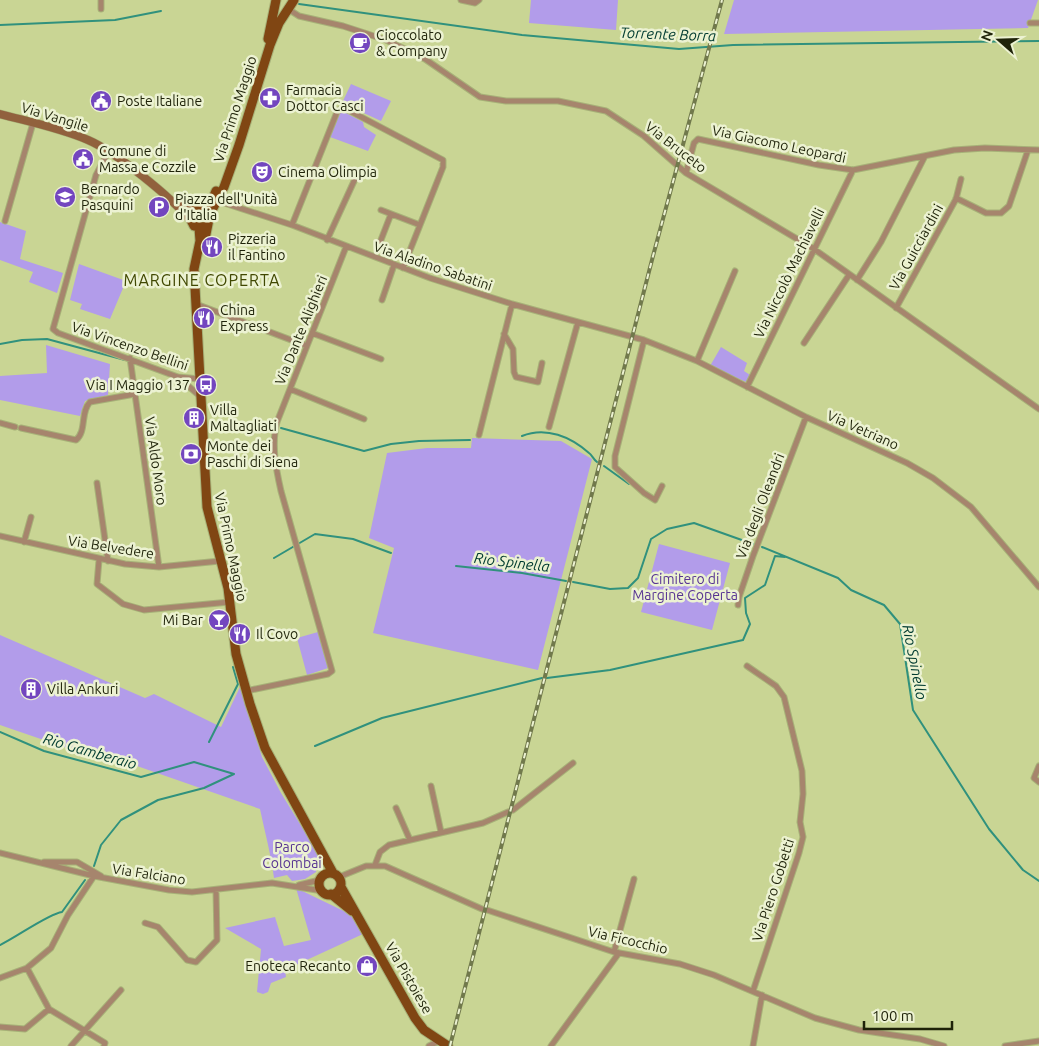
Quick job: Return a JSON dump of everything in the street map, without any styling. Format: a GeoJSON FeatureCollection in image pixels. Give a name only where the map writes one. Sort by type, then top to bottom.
{"type":"FeatureCollection","features":[{"type":"Feature","properties":{"kind":"main road","name":"Via Primo Maggio"},"geometry":{"type":"LineString","coordinates":[[205,214],[218,201],[239,145],[273,38],[294,0]]}},
{"type":"Feature","properties":{"kind":"main road","name":"Via Primo Maggio"},"geometry":{"type":"LineString","coordinates":[[205,214],[215,194],[238,134],[264,56],[276,3]]}},
{"type":"Feature","properties":{"kind":"main road"},"geometry":{"type":"LineString","coordinates":[[276,3],[288,11]]}},
{"type":"Feature","properties":{"kind":"main road"},"geometry":{"type":"LineString","coordinates":[[195,277],[194,267],[200,240],[198,228],[191,221],[192,213],[205,214]]}},
{"type":"Feature","properties":{"kind":"main road"},"geometry":{"type":"LineString","coordinates":[[198,228],[205,214]]}},
{"type":"Feature","properties":{"kind":"main road"},"geometry":{"type":"LineString","coordinates":[[195,277],[205,214]]}},
{"type":"Feature","properties":{"kind":"main road","name":"Via Primo Maggio"},"geometry":{"type":"LineString","coordinates":[[195,277],[207,507],[230,602],[236,654],[246,691],[265,748],[284,784]]}},
{"type":"Feature","properties":{"kind":"main road","name":"Via Pistoiese"},"geometry":{"type":"LineString","coordinates":[[284,784],[415,1018],[424,1030],[448,1046]]}},
{"type":"Feature","properties":{"kind":"main road"},"geometry":{"type":"LineString","coordinates":[[322,878],[337,879],[336,893],[326,893],[322,878],[324,857]]}},
{"type":"Feature","properties":{"kind":"main road","name":"Via Pistoiese"},"geometry":{"type":"LineString","coordinates":[[326,893],[357,915]]}},
{"type":"Feature","properties":{"kind":"street"},"geometry":{"type":"LineString","coordinates":[[101,0],[101,9]]}},
{"type":"Feature","properties":{"kind":"street"},"geometry":{"type":"LineString","coordinates":[[461,0],[475,3],[479,1]]}},
{"type":"Feature","properties":{"kind":"street","name":"Via Bruceto"},"geometry":{"type":"LineString","coordinates":[[288,11],[299,16],[343,26],[386,40],[425,59],[480,97],[506,101],[553,100],[606,111],[644,136],[686,173],[814,249],[1039,409]]}},
{"type":"Feature","properties":{"kind":"street"},"geometry":{"type":"LineString","coordinates":[[1030,23],[1039,23]]}},
{"type":"Feature","properties":{"kind":"street"},"geometry":{"type":"LineString","coordinates":[[292,225],[337,112],[342,108],[442,158],[444,165],[403,268]]}},
{"type":"Feature","properties":{"kind":"street","name":"Via Vangile"},"geometry":{"type":"LineString","coordinates":[[0,114],[82,138],[108,152],[172,202],[191,221]]}},
{"type":"Feature","properties":{"kind":"street"},"geometry":{"type":"LineString","coordinates":[[5,221],[33,123]]}},
{"type":"Feature","properties":{"kind":"street","name":"Via Giacomo Leopardi"},"geometry":{"type":"LineString","coordinates":[[686,173],[694,143],[698,139],[820,165],[853,170],[954,150],[985,148],[1039,150]]}},
{"type":"Feature","properties":{"kind":"street","name":"Via Guicciardini"},"geometry":{"type":"LineString","coordinates":[[956,198],[986,213],[1001,213],[1009,206],[1028,150]]}},
{"type":"Feature","properties":{"kind":"street","name":"Via Vincenzo Bellini"},"geometry":{"type":"LineString","coordinates":[[108,152],[98,170],[53,329],[58,333],[178,377],[200,379]]}},
{"type":"Feature","properties":{"kind":"street"},"geometry":{"type":"LineString","coordinates":[[857,280],[882,242],[925,156]]}},
{"type":"Feature","properties":{"kind":"street","name":"Via Niccolò Machiavelli"},"geometry":{"type":"LineString","coordinates":[[747,386],[853,170]]}},
{"type":"Feature","properties":{"kind":"street"},"geometry":{"type":"LineString","coordinates":[[327,240],[355,179]]}},
{"type":"Feature","properties":{"kind":"street","name":"Via Guicciardini"},"geometry":{"type":"LineString","coordinates":[[896,308],[956,198],[961,179]]}},
{"type":"Feature","properties":{"kind":"street","name":"Via Aladino Sabatini"},"geometry":{"type":"LineString","coordinates":[[218,201],[292,225],[394,265],[512,304],[644,340]]}},
{"type":"Feature","properties":{"kind":"street"},"geometry":{"type":"LineString","coordinates":[[172,202],[205,214]]}},
{"type":"Feature","properties":{"kind":"street"},"geometry":{"type":"LineString","coordinates":[[381,210],[420,225]]}},
{"type":"Feature","properties":{"kind":"street"},"geometry":{"type":"LineString","coordinates":[[379,245],[391,214]]}},
{"type":"Feature","properties":{"kind":"street","name":"Via Dante Alighieri"},"geometry":{"type":"LineString","coordinates":[[246,691],[328,674],[332,671],[281,491],[275,456],[276,426],[346,247]]}},
{"type":"Feature","properties":{"kind":"street"},"geometry":{"type":"LineString","coordinates":[[382,300],[394,265]]}},
{"type":"Feature","properties":{"kind":"street"},"geometry":{"type":"LineString","coordinates":[[697,361],[735,271]]}},
{"type":"Feature","properties":{"kind":"street"},"geometry":{"type":"LineString","coordinates":[[804,343],[850,275]]}},
{"type":"Feature","properties":{"kind":"street"},"geometry":{"type":"LineString","coordinates":[[196,304],[307,346]]}},
{"type":"Feature","properties":{"kind":"street"},"geometry":{"type":"LineString","coordinates":[[479,435],[512,304]]}},
{"type":"Feature","properties":{"kind":"street"},"geometry":{"type":"LineString","coordinates":[[549,427],[578,322]]}},
{"type":"Feature","properties":{"kind":"street"},"geometry":{"type":"LineString","coordinates":[[312,333],[381,359]]}},
{"type":"Feature","properties":{"kind":"street"},"geometry":{"type":"LineString","coordinates":[[504,334],[514,349],[514,372],[516,377],[538,382],[542,363]]}},
{"type":"Feature","properties":{"kind":"street"},"geometry":{"type":"LineString","coordinates":[[644,340],[615,456],[616,467],[644,494],[655,500],[662,486]]}},
{"type":"Feature","properties":{"kind":"street","name":"Via Vetriano"},"geometry":{"type":"LineString","coordinates":[[644,340],[697,361],[806,417],[907,463],[954,492],[971,507],[1038,585]]}},
{"type":"Feature","properties":{"kind":"street","name":"Via Aldo Moro"},"geometry":{"type":"LineString","coordinates":[[130,358],[160,567]]}},
{"type":"Feature","properties":{"kind":"street"},"geometry":{"type":"LineString","coordinates":[[178,377],[202,398]]}},
{"type":"Feature","properties":{"kind":"street"},"geometry":{"type":"LineString","coordinates":[[290,389],[364,419]]}},
{"type":"Feature","properties":{"kind":"street"},"geometry":{"type":"LineString","coordinates":[[0,424],[76,440],[81,435],[86,408],[90,402],[135,394]]}},
{"type":"Feature","properties":{"kind":"street","name":"Via degli Oleandri"},"geometry":{"type":"LineString","coordinates":[[738,604],[753,556],[806,417]]}},
{"type":"Feature","properties":{"kind":"street"},"geometry":{"type":"LineString","coordinates":[[97,483],[108,561]]}},
{"type":"Feature","properties":{"kind":"street"},"geometry":{"type":"LineString","coordinates":[[24,542],[31,517]]}},
{"type":"Feature","properties":{"kind":"street","name":"Via Belvedere"},"geometry":{"type":"LineString","coordinates":[[0,536],[98,560],[160,567],[220,560]]}},
{"type":"Feature","properties":{"kind":"street"},"geometry":{"type":"LineString","coordinates":[[98,560],[97,584],[123,604],[144,610],[230,602]]}},
{"type":"Feature","properties":{"kind":"street","name":"Via Piero Gobetti"},"geometry":{"type":"LineString","coordinates":[[747,666],[780,690],[802,771],[803,794],[800,822],[803,837],[799,853],[753,991]]}},
{"type":"Feature","properties":{"kind":"street"},"geometry":{"type":"LineString","coordinates":[[337,879],[360,868],[375,865],[378,856],[386,847],[441,832],[483,824],[510,811],[573,763]]}},
{"type":"Feature","properties":{"kind":"street"},"geometry":{"type":"LineString","coordinates":[[1039,766],[1034,778],[1039,782]]}},
{"type":"Feature","properties":{"kind":"street"},"geometry":{"type":"LineString","coordinates":[[431,786],[441,832]]}},
{"type":"Feature","properties":{"kind":"street"},"geometry":{"type":"LineString","coordinates":[[396,808],[410,840]]}},
{"type":"Feature","properties":{"kind":"street","name":"Via Falciano"},"geometry":{"type":"LineString","coordinates":[[0,853],[94,876],[169,890],[192,892],[272,883],[297,886],[326,893]]}},
{"type":"Feature","properties":{"kind":"street"},"geometry":{"type":"LineString","coordinates":[[41,862],[77,862],[105,878]]}},
{"type":"Feature","properties":{"kind":"street","name":"Via Ficocchio"},"geometry":{"type":"LineString","coordinates":[[375,865],[388,867],[485,909],[616,952],[680,964],[762,994],[815,1018],[859,1030],[920,1039],[944,1046]]}},
{"type":"Feature","properties":{"kind":"street"},"geometry":{"type":"LineString","coordinates":[[0,978],[27,968],[51,948],[68,915],[94,876]]}},
{"type":"Feature","properties":{"kind":"street","name":"Via Falciano"},"geometry":{"type":"LineString","coordinates":[[297,886],[322,878]]}},
{"type":"Feature","properties":{"kind":"street"},"geometry":{"type":"LineString","coordinates":[[551,1046],[616,952],[634,879]]}},
{"type":"Feature","properties":{"kind":"street"},"geometry":{"type":"LineString","coordinates":[[145,923],[159,928],[187,960],[196,962],[217,940],[216,890]]}},
{"type":"Feature","properties":{"kind":"street"},"geometry":{"type":"LineString","coordinates":[[27,968],[49,1009],[106,1043],[104,1046]]}},
{"type":"Feature","properties":{"kind":"street"},"geometry":{"type":"LineString","coordinates":[[71,1046],[121,990]]}},
{"type":"Feature","properties":{"kind":"street"},"geometry":{"type":"LineString","coordinates":[[754,1046],[762,994]]}},
{"type":"Feature","properties":{"kind":"street"},"geometry":{"type":"LineString","coordinates":[[0,1027],[25,1029],[49,1009]]}},
{"type":"Feature","properties":{"kind":"street"},"geometry":{"type":"LineString","coordinates":[[429,1046],[439,1041]]}},
{"type":"Feature","properties":{"kind":"street"},"geometry":{"type":"LineString","coordinates":[[1005,1046],[1039,1042]]}},
{"type":"Feature","properties":{"kind":"green space"},"geometry":{"type":"Polygon","coordinates":[[[531,0],[618,0],[616,30],[529,23],[531,0]]]}},
{"type":"Feature","properties":{"kind":"green space"},"geometry":{"type":"Polygon","coordinates":[[[734,0],[1038,0],[1028,28],[724,34],[734,0]]]}},
{"type":"Feature","properties":{"kind":"green space"},"geometry":{"type":"Polygon","coordinates":[[[351,84],[391,101],[381,121],[342,103],[351,84]]]}},
{"type":"Feature","properties":{"kind":"green space"},"geometry":{"type":"Polygon","coordinates":[[[344,112],[363,122],[364,127],[376,135],[368,151],[330,137],[340,113],[344,112]]]}},
{"type":"Feature","properties":{"kind":"green space"},"geometry":{"type":"Polygon","coordinates":[[[0,222],[26,231],[20,259],[63,273],[57,293],[29,282],[33,272],[0,260],[0,222]]]}},
{"type":"Feature","properties":{"kind":"green space"},"geometry":{"type":"Polygon","coordinates":[[[79,264],[126,281],[110,319],[80,309],[82,304],[70,300],[79,264]]]}},
{"type":"Feature","properties":{"kind":"green space"},"geometry":{"type":"Polygon","coordinates":[[[46,345],[110,364],[108,395],[85,401],[80,416],[0,400],[0,376],[47,373],[46,345]]]}},
{"type":"Feature","properties":{"kind":"green space"},"geometry":{"type":"Polygon","coordinates":[[[721,347],[747,363],[744,371],[750,375],[746,382],[710,366],[721,347]]]}},
{"type":"Feature","properties":{"kind":"green space"},"geometry":{"type":"Polygon","coordinates":[[[472,438],[561,441],[592,459],[538,670],[373,633],[394,548],[369,538],[387,453],[427,448],[471,448],[472,438]]]}},
{"type":"Feature","properties":{"kind":"green space","name":"Cimitero di Margine Coperta"},"geometry":{"type":"Polygon","coordinates":[[[659,544],[730,563],[712,630],[641,612],[659,544]]]}},
{"type":"Feature","properties":{"kind":"green space"},"geometry":{"type":"Polygon","coordinates":[[[318,632],[328,668],[307,675],[297,638],[318,632]]]}},
{"type":"Feature","properties":{"kind":"green space","name":"Villa Ankuri"},"geometry":{"type":"Polygon","coordinates":[[[0,635],[145,698],[154,694],[221,727],[240,687],[262,757],[281,793],[319,855],[316,872],[305,879],[292,881],[287,875],[274,878],[260,809],[137,766],[67,748],[0,725],[0,635]]]}},
{"type":"Feature","properties":{"kind":"green space"},"geometry":{"type":"Polygon","coordinates":[[[296,888],[352,915],[363,934],[285,970],[286,977],[271,983],[268,992],[263,994],[257,992],[261,949],[225,928],[275,917],[284,946],[311,940],[296,888]]]}},
{"type":"Feature","properties":{"kind":"waterway","name":"Torrente Borra"},"geometry":{"type":"LineString","coordinates":[[299,4],[522,35],[679,49],[733,45],[1039,41]]}},
{"type":"Feature","properties":{"kind":"waterway","name":"Torrente Borra"},"geometry":{"type":"LineString","coordinates":[[0,25],[115,20],[161,11]]}},
{"type":"Feature","properties":{"kind":"waterway"},"geometry":{"type":"LineString","coordinates":[[0,344],[22,340],[47,339],[125,360]]}},
{"type":"Feature","properties":{"kind":"waterway"},"geometry":{"type":"LineString","coordinates":[[281,428],[364,451],[391,444],[419,441],[470,440]]}},
{"type":"Feature","properties":{"kind":"waterway"},"geometry":{"type":"LineString","coordinates":[[522,436],[540,432],[558,435],[582,447],[597,462]]}},
{"type":"Feature","properties":{"kind":"waterway"},"geometry":{"type":"LineString","coordinates":[[604,466],[629,484]]}},
{"type":"Feature","properties":{"kind":"waterway","name":"Rio Spinella"},"geometry":{"type":"LineString","coordinates":[[573,582],[610,589],[628,588],[638,578],[651,539],[667,529],[694,523],[753,544]]}},
{"type":"Feature","properties":{"kind":"waterway","name":"Rio Spinella"},"geometry":{"type":"LineString","coordinates":[[274,558],[315,534],[353,539],[391,553]]}},
{"type":"Feature","properties":{"kind":"waterway","name":"Rio Spinello"},"geometry":{"type":"LineString","coordinates":[[762,547],[838,578],[851,590],[884,605],[900,624],[913,710],[989,829],[1023,870],[1039,881]]}},
{"type":"Feature","properties":{"kind":"waterway"},"geometry":{"type":"LineString","coordinates":[[547,678],[610,670],[743,640],[750,624],[746,613],[745,598],[765,585],[775,556],[785,557]]}},
{"type":"Feature","properties":{"kind":"waterway","name":"Rio Spinella"},"geometry":{"type":"LineString","coordinates":[[456,566],[522,573],[566,581]]}},
{"type":"Feature","properties":{"kind":"waterway"},"geometry":{"type":"LineString","coordinates":[[209,742],[238,684],[233,667]]}},
{"type":"Feature","properties":{"kind":"waterway"},"geometry":{"type":"LineString","coordinates":[[315,746],[382,718],[542,678]]}},
{"type":"Feature","properties":{"kind":"waterway","name":"Rio Gamberaio"},"geometry":{"type":"LineString","coordinates":[[0,732],[44,751],[141,777],[194,762],[234,774]]}},
{"type":"Feature","properties":{"kind":"waterway"},"geometry":{"type":"LineString","coordinates":[[94,866],[101,845],[121,820],[158,800],[204,788],[234,774]]}},
{"type":"Feature","properties":{"kind":"waterway"},"geometry":{"type":"LineString","coordinates":[[0,945],[49,917],[62,912],[85,880]]}},
{"type":"Feature","properties":{"kind":"railway"},"geometry":{"type":"LineString","coordinates":[[450,1046],[653,256],[722,0]]}},
{"type":"Feature","properties":{"kind":"place","name":"Cioccolato & Company"},"geometry":{"type":"Point","coordinates":[360,43]}},
{"type":"Feature","properties":{"kind":"place","name":"Farmacia Dottor Casci"},"geometry":{"type":"Point","coordinates":[270,98]}},
{"type":"Feature","properties":{"kind":"place","name":"Poste Italiane"},"geometry":{"type":"Point","coordinates":[101,101]}},
{"type":"Feature","properties":{"kind":"place","name":"Comune di Massa e Cozzile"},"geometry":{"type":"Point","coordinates":[83,159]}},
{"type":"Feature","properties":{"kind":"place","name":"Cinema Olimpia"},"geometry":{"type":"Point","coordinates":[262,172]}},
{"type":"Feature","properties":{"kind":"place","name":"Bernardo Pasquini"},"geometry":{"type":"Point","coordinates":[65,197]}},
{"type":"Feature","properties":{"kind":"place","name":"Piazza dell'Unità d'Italia"},"geometry":{"type":"Point","coordinates":[159,207]}},
{"type":"Feature","properties":{"kind":"place","name":"Pizzeria il Fantino"},"geometry":{"type":"Point","coordinates":[212,247]}},
{"type":"Feature","properties":{"kind":"place","name":"China Express"},"geometry":{"type":"Point","coordinates":[204,318]}},
{"type":"Feature","properties":{"kind":"place","name":"Via I Maggio 137"},"geometry":{"type":"Point","coordinates":[206,385]}},
{"type":"Feature","properties":{"kind":"place","name":"Villa Maltagliati"},"geometry":{"type":"Point","coordinates":[194,418]}},
{"type":"Feature","properties":{"kind":"place","name":"Monte dei Paschi di Siena"},"geometry":{"type":"Point","coordinates":[191,454]}},
{"type":"Feature","properties":{"kind":"place","name":"Mi Bar"},"geometry":{"type":"Point","coordinates":[219,620]}},
{"type":"Feature","properties":{"kind":"place","name":"Il Covo"},"geometry":{"type":"Point","coordinates":[240,634]}},
{"type":"Feature","properties":{"kind":"place","name":"Villa Ankuri"},"geometry":{"type":"Point","coordinates":[31,689]}},
{"type":"Feature","properties":{"kind":"place","name":"Enoteca Recanto"},"geometry":{"type":"Point","coordinates":[367,966]}},
{"type":"Feature","properties":{"kind":"district","name":"MARGINE COPERTA"},"geometry":{"type":"Point","coordinates":[202,280]}},
{"type":"Feature","properties":{"kind":"park label","name":"Parco Colombai"},"geometry":{"type":"Point","coordinates":[292,856]}}]}
